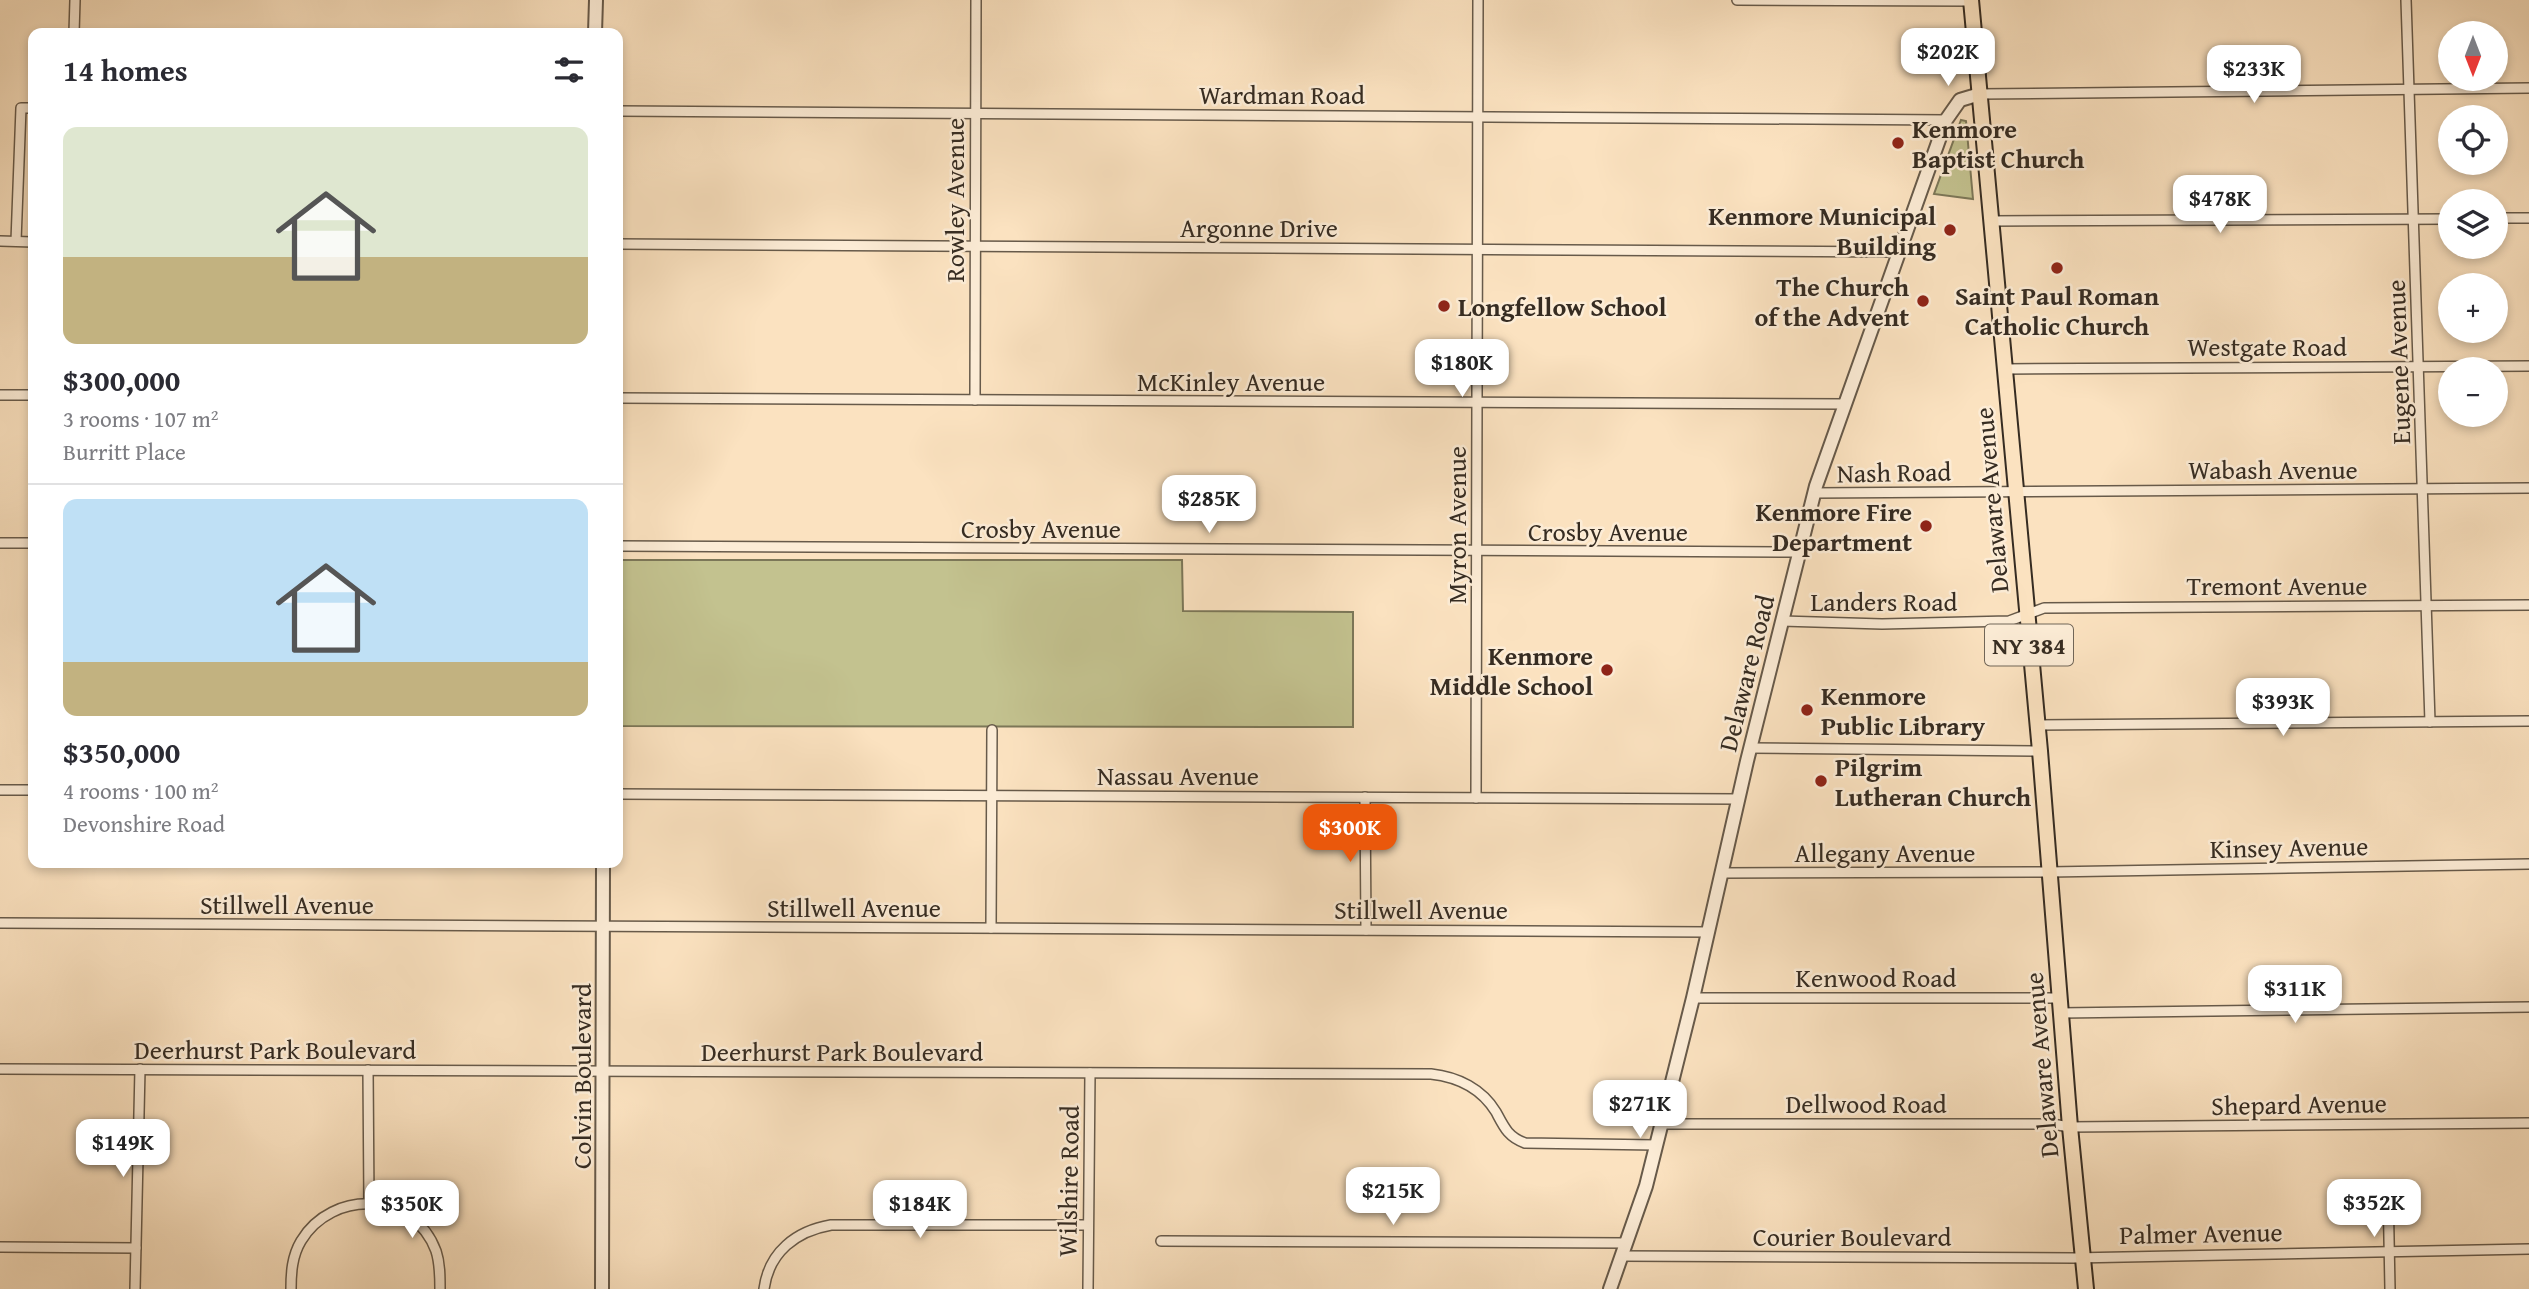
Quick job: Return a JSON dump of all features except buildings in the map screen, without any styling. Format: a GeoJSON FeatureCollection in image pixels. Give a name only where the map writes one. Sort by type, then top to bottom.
{"type":"FeatureCollection","features":[{"type":"Feature","properties":{"kind":"main road","name":"Delaware Avenue"},"geometry":{"type":"LineString","coordinates":[[1971,1],[2040,751],[2070,1128],[2087,1289]]}},
{"type":"Feature","properties":{"kind":"street"},"geometry":{"type":"LineString","coordinates":[[74,28],[75,0]]}},
{"type":"Feature","properties":{"kind":"street"},"geometry":{"type":"LineString","coordinates":[[595,28],[596,0]]}},
{"type":"Feature","properties":{"kind":"street","name":"Rowley Avenue"},"geometry":{"type":"LineString","coordinates":[[975,400],[976,0]]}},
{"type":"Feature","properties":{"kind":"street","name":"Myron Avenue"},"geometry":{"type":"LineString","coordinates":[[1476,798],[1478,0]]}},
{"type":"Feature","properties":{"kind":"street"},"geometry":{"type":"LineString","coordinates":[[1737,0],[1971,1]]}},
{"type":"Feature","properties":{"kind":"street","name":"Eugene Avenue"},"geometry":{"type":"LineString","coordinates":[[2406,0],[2430,722]]}},
{"type":"Feature","properties":{"kind":"street"},"geometry":{"type":"LineString","coordinates":[[1980,94],[2529,88]]}},
{"type":"Feature","properties":{"kind":"street","name":"Delaware Road"},"geometry":{"type":"LineString","coordinates":[[1610,1289],[1646,1186],[1814,494],[1946,120],[1960,100],[1980,94]]}},
{"type":"Feature","properties":{"kind":"street"},"geometry":{"type":"LineString","coordinates":[[16,242],[21,108],[28,108]]}},
{"type":"Feature","properties":{"kind":"street","name":"Wardman Road"},"geometry":{"type":"LineString","coordinates":[[623,111],[1946,120]]}},
{"type":"Feature","properties":{"kind":"street"},"geometry":{"type":"LineString","coordinates":[[2508,218],[2529,218]]}},
{"type":"Feature","properties":{"kind":"street"},"geometry":{"type":"LineString","coordinates":[[1991,221],[2438,219]]}},
{"type":"Feature","properties":{"kind":"street"},"geometry":{"type":"LineString","coordinates":[[0,241],[28,242]]}},
{"type":"Feature","properties":{"kind":"street","name":"Argonne Drive"},"geometry":{"type":"LineString","coordinates":[[623,244],[1900,252]]}},
{"type":"Feature","properties":{"kind":"street","name":"Westgate Road"},"geometry":{"type":"LineString","coordinates":[[2005,369],[2529,366]]}},
{"type":"Feature","properties":{"kind":"street"},"geometry":{"type":"LineString","coordinates":[[0,395],[28,396]]}},
{"type":"Feature","properties":{"kind":"street","name":"McKinley Avenue"},"geometry":{"type":"LineString","coordinates":[[623,398],[1845,404]]}},
{"type":"Feature","properties":{"kind":"street","name":"Wabash Avenue"},"geometry":{"type":"LineString","coordinates":[[2017,491],[2529,488]]}},
{"type":"Feature","properties":{"kind":"street","name":"Nash Road"},"geometry":{"type":"LineString","coordinates":[[1814,494],[2017,491]]}},
{"type":"Feature","properties":{"kind":"street"},"geometry":{"type":"LineString","coordinates":[[0,543],[28,543]]}},
{"type":"Feature","properties":{"kind":"street","name":"Crosby Avenue"},"geometry":{"type":"LineString","coordinates":[[623,546],[1799,552]]}},
{"type":"Feature","properties":{"kind":"street","name":"Tremont Avenue"},"geometry":{"type":"LineString","coordinates":[[2026,615],[2044,608],[2529,605]]}},
{"type":"Feature","properties":{"kind":"street","name":"Landers Road"},"geometry":{"type":"LineString","coordinates":[[1782,621],[1882,624],[2009,621],[2026,615]]}},
{"type":"Feature","properties":{"kind":"street"},"geometry":{"type":"LineString","coordinates":[[2037,725],[2529,721]]}},
{"type":"Feature","properties":{"kind":"street"},"geometry":{"type":"LineString","coordinates":[[991,929],[992,730]]}},
{"type":"Feature","properties":{"kind":"street"},"geometry":{"type":"LineString","coordinates":[[1751,748],[2040,751]]}},
{"type":"Feature","properties":{"kind":"street"},"geometry":{"type":"LineString","coordinates":[[0,790],[28,790]]}},
{"type":"Feature","properties":{"kind":"street","name":"Nassau Avenue"},"geometry":{"type":"LineString","coordinates":[[623,794],[1738,799]]}},
{"type":"Feature","properties":{"kind":"street"},"geometry":{"type":"LineString","coordinates":[[1365,797],[1366,930]]}},
{"type":"Feature","properties":{"kind":"street","name":"Kinsey Avenue"},"geometry":{"type":"LineString","coordinates":[[2049,872],[2529,864]]}},
{"type":"Feature","properties":{"kind":"street","name":"Colvin Boulevard"},"geometry":{"type":"LineString","coordinates":[[602,1289],[603,868]]}},
{"type":"Feature","properties":{"kind":"street","name":"Allegany Avenue"},"geometry":{"type":"LineString","coordinates":[[1721,873],[2049,872]]}},
{"type":"Feature","properties":{"kind":"street","name":"Stillwell Avenue"},"geometry":{"type":"LineString","coordinates":[[0,923],[1708,932]]}},
{"type":"Feature","properties":{"kind":"street","name":"Kenwood Road"},"geometry":{"type":"LineString","coordinates":[[1693,998],[2060,1005],[2529,1007]]}},
{"type":"Feature","properties":{"kind":"street","name":"Deerhurst Park Boulevard"},"geometry":{"type":"LineString","coordinates":[[0,1069],[1443,1075],[1469,1085],[1479,1093],[1496,1112],[1508,1134],[1525,1143],[1656,1144]]}},
{"type":"Feature","properties":{"kind":"street"},"geometry":{"type":"LineString","coordinates":[[135,1289],[140,1069]]}},
{"type":"Feature","properties":{"kind":"street"},"geometry":{"type":"LineString","coordinates":[[368,1070],[369,1203]]}},
{"type":"Feature","properties":{"kind":"street","name":"Wilshire Road"},"geometry":{"type":"LineString","coordinates":[[1088,1289],[1090,1073]]}},
{"type":"Feature","properties":{"kind":"street","name":"Shepard Avenue"},"geometry":{"type":"LineString","coordinates":[[2070,1128],[2529,1123]]}},
{"type":"Feature","properties":{"kind":"street","name":"Dellwood Road"},"geometry":{"type":"LineString","coordinates":[[1661,1124],[2052,1124],[2070,1128]]}},
{"type":"Feature","properties":{"kind":"street"},"geometry":{"type":"LineString","coordinates":[[2388,1188],[2390,1289]]}},
{"type":"Feature","properties":{"kind":"street"},"geometry":{"type":"LineString","coordinates":[[291,1289],[293,1261],[300,1242],[309,1230],[331,1213],[356,1204],[369,1203],[404,1213],[423,1229],[436,1250],[440,1289]]}},
{"type":"Feature","properties":{"kind":"street"},"geometry":{"type":"LineString","coordinates":[[764,1289],[770,1267],[784,1246],[806,1231],[818,1227],[1088,1225]]}},
{"type":"Feature","properties":{"kind":"street"},"geometry":{"type":"LineString","coordinates":[[1161,1241],[1625,1243]]}},
{"type":"Feature","properties":{"kind":"street"},"geometry":{"type":"LineString","coordinates":[[0,1247],[136,1248]]}},
{"type":"Feature","properties":{"kind":"street","name":"Palmer Avenue"},"geometry":{"type":"LineString","coordinates":[[2083,1257],[2529,1249]]}},
{"type":"Feature","properties":{"kind":"street","name":"Courier Boulevard"},"geometry":{"type":"LineString","coordinates":[[1621,1256],[2083,1257]]}},
{"type":"Feature","properties":{"kind":"shaded area"},"geometry":{"type":"Polygon","coordinates":[[[1961,120],[1966,121],[1973,199],[1934,194],[1961,120]]]}},
{"type":"Feature","properties":{"kind":"shaded area"},"geometry":{"type":"Polygon","coordinates":[[[623,560],[1182,560],[1183,611],[1353,612],[1353,727],[623,726],[623,560]]]}},
{"type":"Feature","properties":{"kind":"place","name":"Kenmore Baptist Church"},"geometry":{"type":"Point","coordinates":[1898,143]}},
{"type":"Feature","properties":{"kind":"place","name":"Kenmore Municipal Building"},"geometry":{"type":"Point","coordinates":[1950,230]}},
{"type":"Feature","properties":{"kind":"place","name":"Saint Paul Roman Catholic Church"},"geometry":{"type":"Point","coordinates":[2057,268]}},
{"type":"Feature","properties":{"kind":"place","name":"The Church of the Advent"},"geometry":{"type":"Point","coordinates":[1923,301]}},
{"type":"Feature","properties":{"kind":"place","name":"Longfellow School"},"geometry":{"type":"Point","coordinates":[1444,306]}},
{"type":"Feature","properties":{"kind":"place","name":"Kenmore Fire Department"},"geometry":{"type":"Point","coordinates":[1926,526]}},
{"type":"Feature","properties":{"kind":"place","name":"Kenmore Middle School"},"geometry":{"type":"Point","coordinates":[1607,670]}},
{"type":"Feature","properties":{"kind":"place","name":"Kenmore Public Library"},"geometry":{"type":"Point","coordinates":[1807,710]}},
{"type":"Feature","properties":{"kind":"place","name":"Pilgrim Lutheran Church"},"geometry":{"type":"Point","coordinates":[1821,781]}}]}
